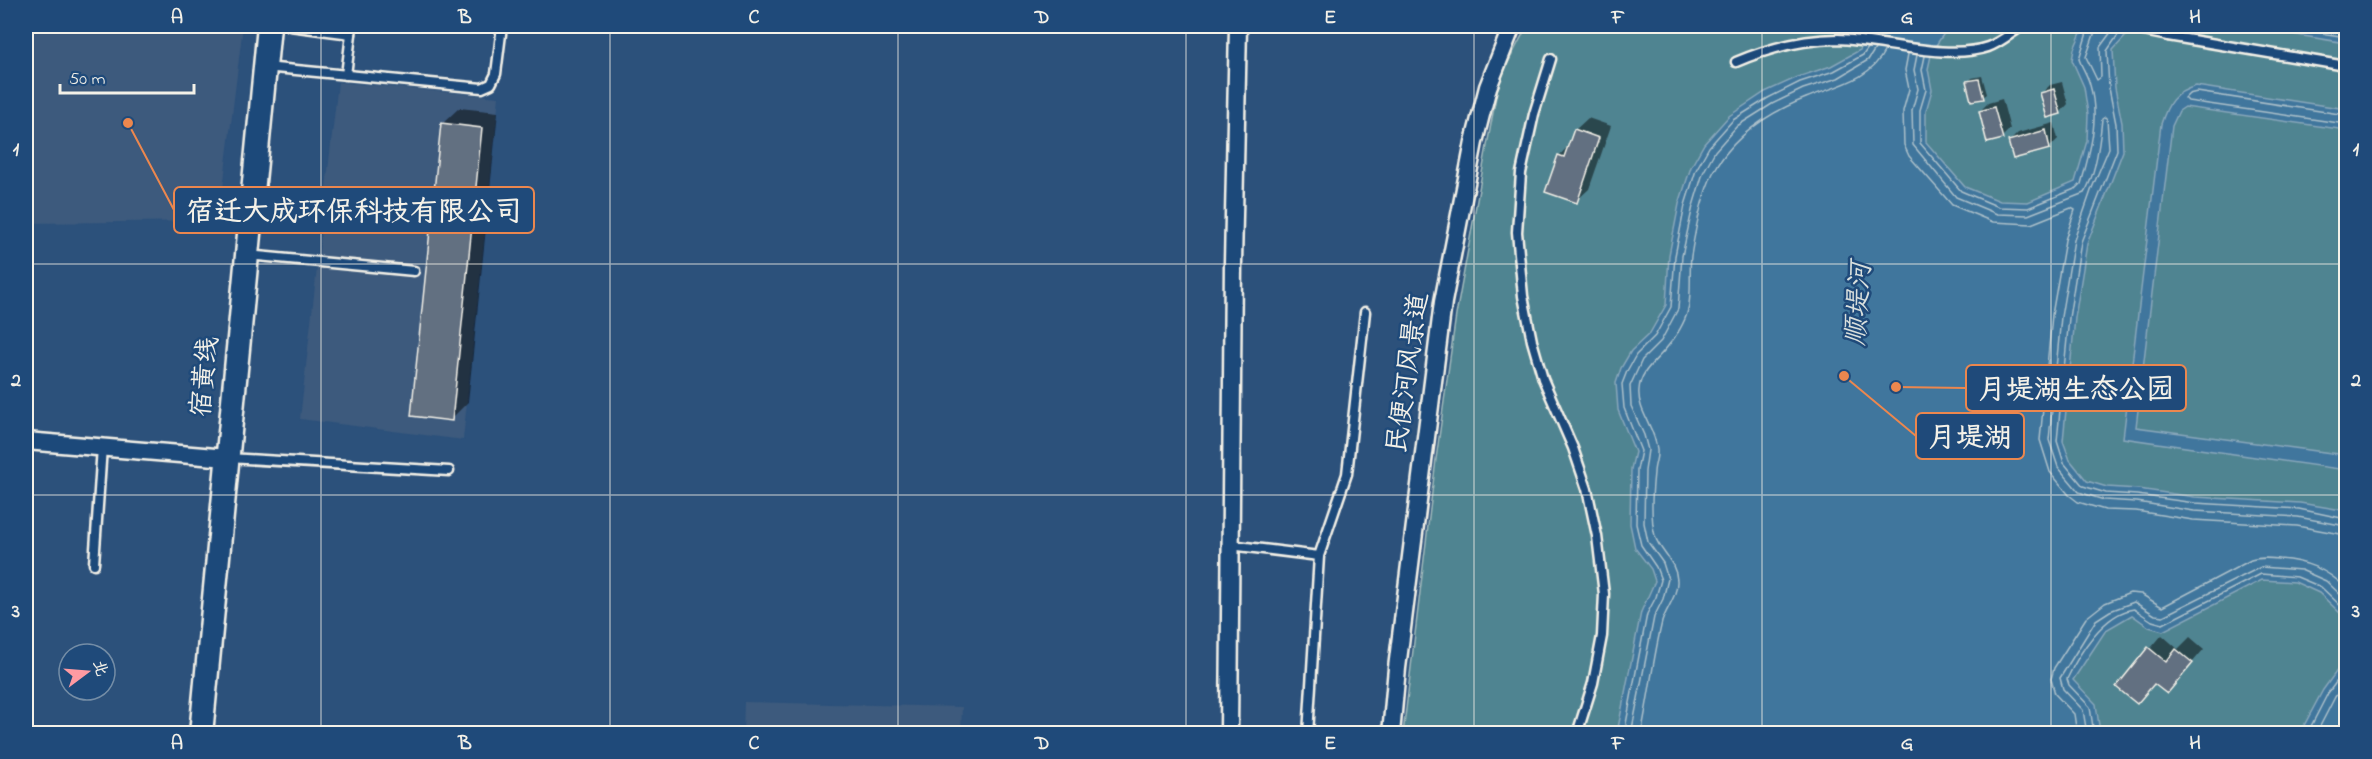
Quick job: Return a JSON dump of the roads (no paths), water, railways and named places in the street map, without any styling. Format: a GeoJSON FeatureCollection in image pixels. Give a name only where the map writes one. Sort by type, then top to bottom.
{"type":"FeatureCollection","features":[{"type":"Feature","properties":{"kind":"main road","name":"宿黄线"},"geometry":{"type":"LineString","coordinates":[[201,734],[269,26]]}},
{"type":"Feature","properties":{"kind":"street"},"geometry":{"type":"LineString","coordinates":[[1228,734],[1238,26]]}},
{"type":"Feature","properties":{"kind":"street","name":"民便河风景道"},"geometry":{"type":"LineString","coordinates":[[1391,734],[1397,668],[1443,302],[1474,142],[1488,87],[1512,26]]}},
{"type":"Feature","properties":{"kind":"street"},"geometry":{"type":"LineString","coordinates":[[26,441],[227,458]]}},
{"type":"Feature","properties":{"kind":"lane"},"geometry":{"type":"LineString","coordinates":[[290,26],[351,30],[346,75]]}},
{"type":"Feature","properties":{"kind":"lane"},"geometry":{"type":"LineString","coordinates":[[265,67],[482,88],[491,84],[496,74],[502,26]]}},
{"type":"Feature","properties":{"kind":"lane"},"geometry":{"type":"LineString","coordinates":[[1736,62],[1805,40],[1839,39],[1946,51],[1971,51],[1988,47],[2022,26]]}},
{"type":"Feature","properties":{"kind":"lane"},"geometry":{"type":"LineString","coordinates":[[2119,26],[2346,66]]}},
{"type":"Feature","properties":{"kind":"lane"},"geometry":{"type":"LineString","coordinates":[[2168,36],[2170,26]]}},
{"type":"Feature","properties":{"kind":"lane"},"geometry":{"type":"LineString","coordinates":[[1551,59],[1534,114],[1521,173],[1517,232],[1523,296],[1532,341],[1543,379],[1573,448],[1587,489],[1597,536],[1604,594],[1602,636],[1593,684],[1577,734]]}},
{"type":"Feature","properties":{"kind":"lane"},"geometry":{"type":"LineString","coordinates":[[247,255],[414,271]]}},
{"type":"Feature","properties":{"kind":"lane"},"geometry":{"type":"LineString","coordinates":[[1308,734],[1319,556],[1347,474],[1365,312]]}},
{"type":"Feature","properties":{"kind":"lane"},"geometry":{"type":"LineString","coordinates":[[94,564],[102,447]]}},
{"type":"Feature","properties":{"kind":"lane"},"geometry":{"type":"LineString","coordinates":[[227,458],[449,471]]}},
{"type":"Feature","properties":{"kind":"lane"},"geometry":{"type":"LineString","coordinates":[[1230,545],[1319,556]]}},
{"type":"Feature","properties":{"kind":"water","name":"顺堤河"},"geometry":{"type":"Polygon","coordinates":[[[1872,26],[1949,26],[1932,51],[1928,69],[1932,90],[1926,111],[1926,142],[1965,187],[2000,201],[2028,202],[2075,182],[2087,141],[2088,114],[2084,87],[2072,60],[2084,26],[2135,26],[2113,50],[2123,151],[2087,244],[2075,318],[2063,441],[2070,460],[2087,481],[2107,487],[2195,497],[2300,503],[2342,510],[2346,515],[2346,626],[2341,614],[2319,593],[2295,582],[2262,580],[2163,631],[2149,627],[2132,615],[2106,630],[2073,680],[2096,704],[2100,733],[1617,733],[1641,612],[1655,581],[1651,569],[1635,548],[1630,524],[1631,469],[1635,452],[1618,410],[1616,383],[1621,368],[1631,351],[1650,333],[1666,305],[1669,255],[1679,204],[1691,167],[1704,144],[1729,116],[1765,92],[1798,77],[1831,66],[1860,50],[1872,26]]]}},
{"type":"Feature","properties":{"kind":"water"},"geometry":{"type":"Polygon","coordinates":[[[2243,26],[2346,26],[2346,43],[2243,26]]]}},
{"type":"Feature","properties":{"kind":"water"},"geometry":{"type":"Polygon","coordinates":[[[2196,86],[2346,109],[2346,130],[2185,107],[2179,111],[2172,126],[2136,427],[2346,455],[2346,470],[2123,438],[2161,124],[2172,100],[2182,92],[2196,86]]]}},
{"type":"Feature","properties":{"kind":"water"},"geometry":{"type":"Polygon","coordinates":[[[2346,658],[2346,733],[2300,733],[2323,690],[2346,658]]]}},
{"type":"Feature","properties":{"kind":"place","name":"宿迁大成环保科技有限公司"},"geometry":{"type":"Point","coordinates":[128,123]}},
{"type":"Feature","properties":{"kind":"place","name":"月堤湖"},"geometry":{"type":"Point","coordinates":[1844,376]}},
{"type":"Feature","properties":{"kind":"place","name":"月堤湖生态公园"},"geometry":{"type":"Point","coordinates":[1896,387]}}]}
